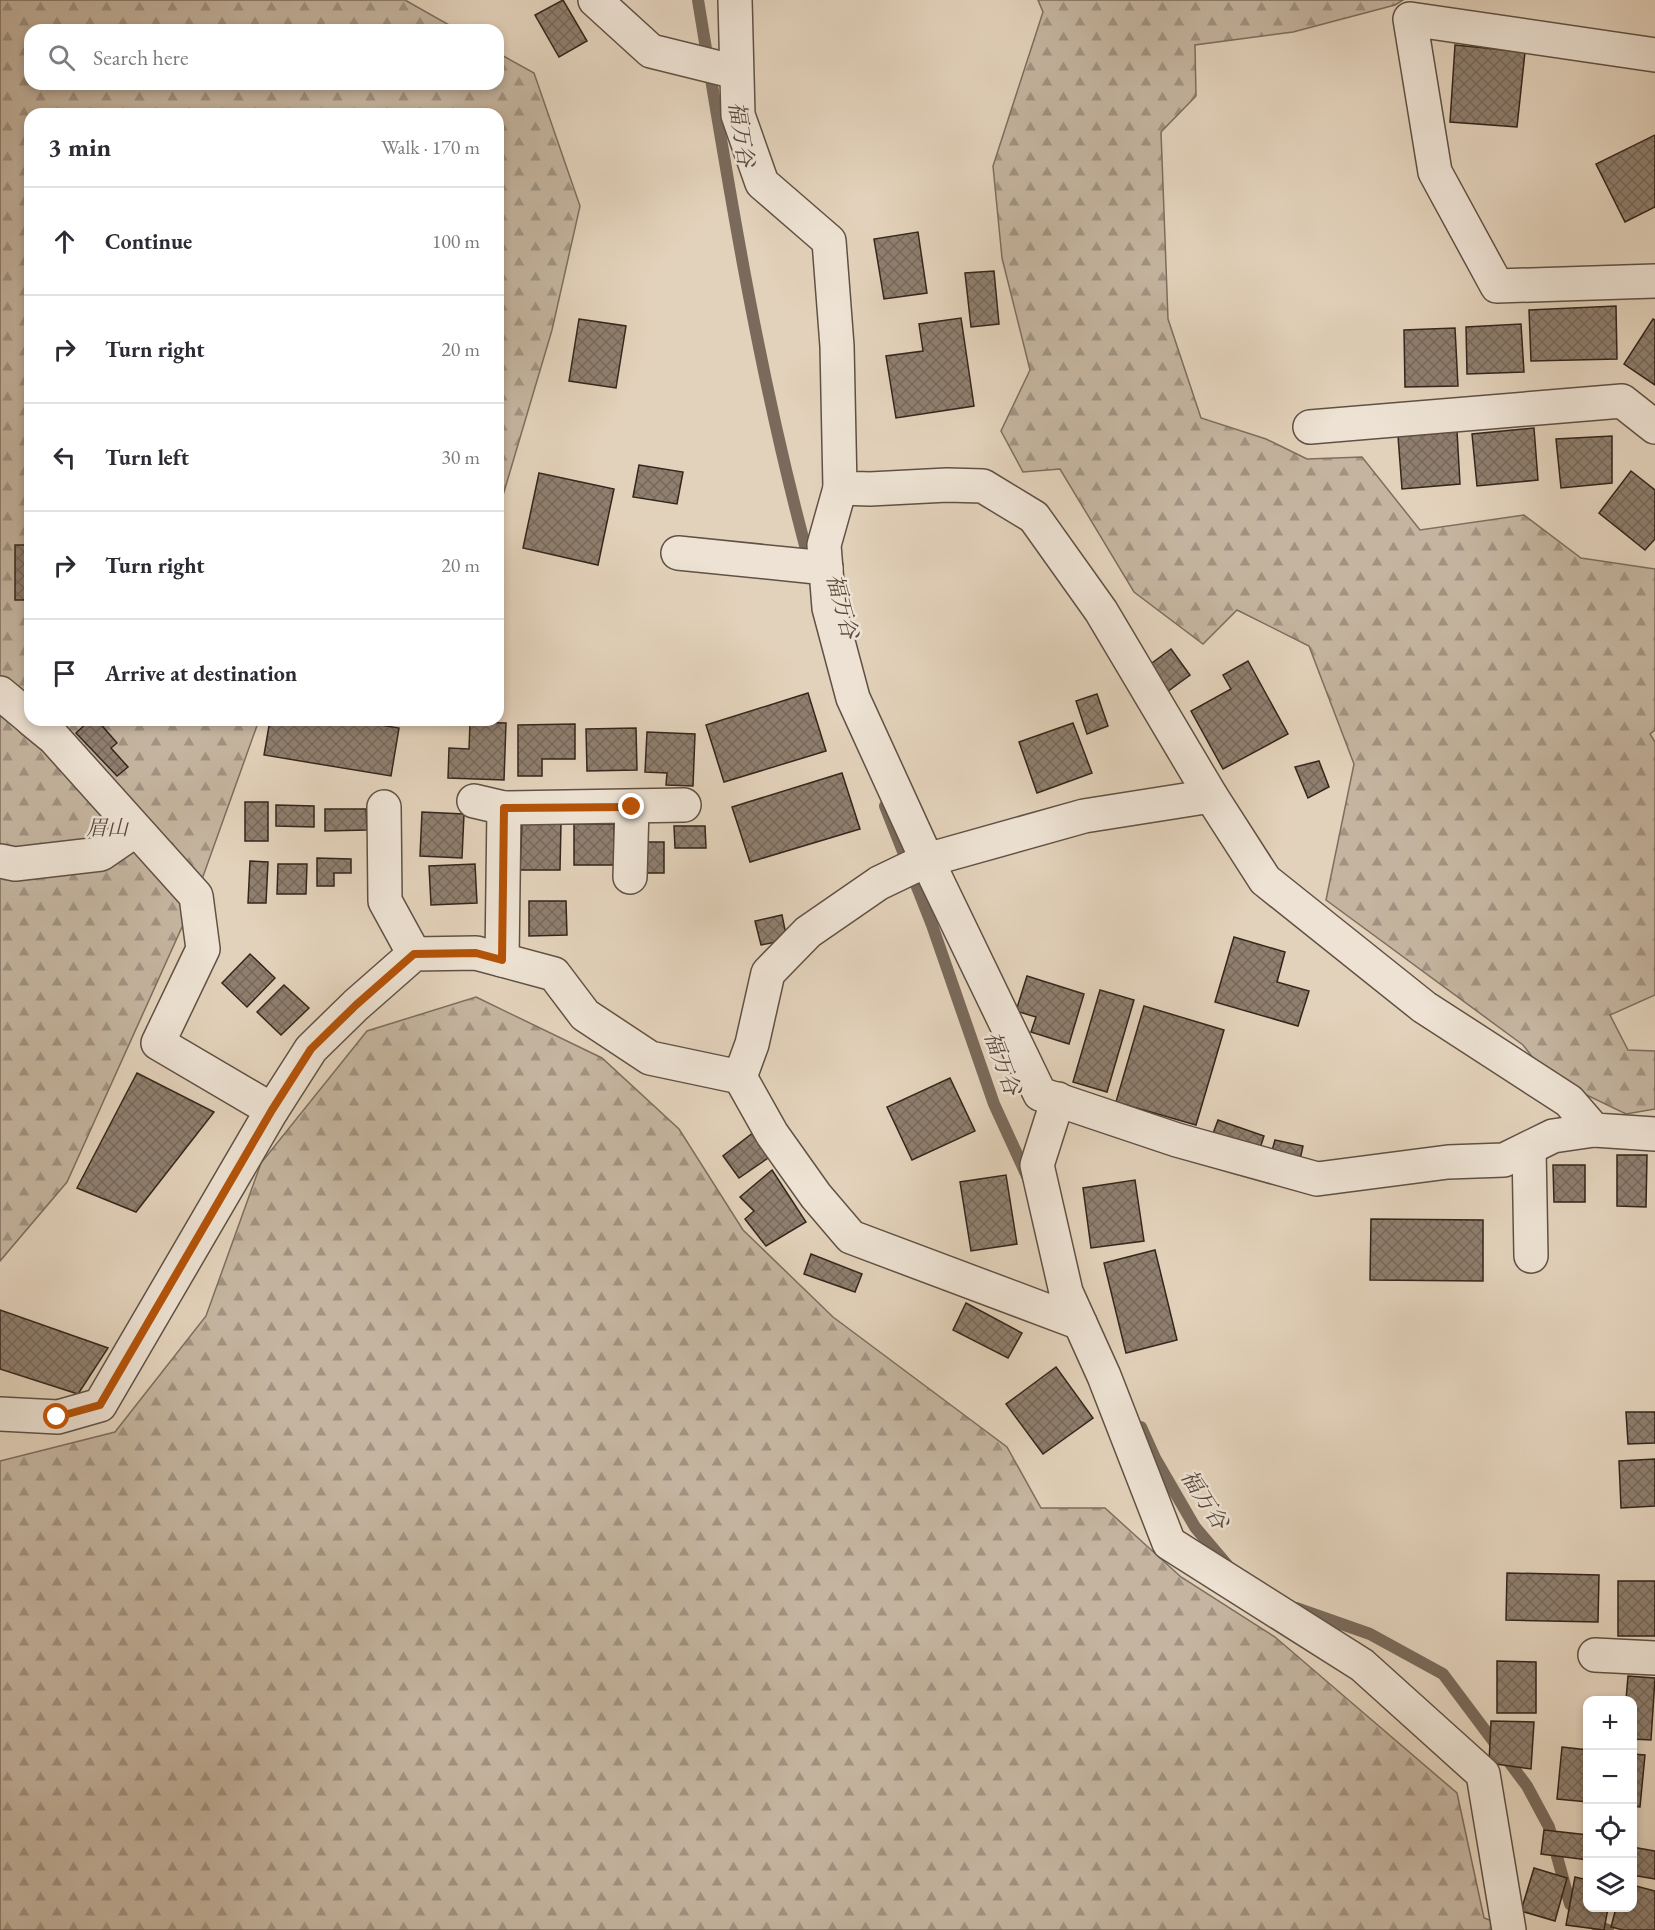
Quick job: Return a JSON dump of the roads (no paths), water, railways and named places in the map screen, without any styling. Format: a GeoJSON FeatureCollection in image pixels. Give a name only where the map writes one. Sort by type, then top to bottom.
{"type":"FeatureCollection","features":[{"type":"Feature","properties":{"kind":"street"},"geometry":{"type":"LineString","coordinates":[[595,0],[651,51],[736,72]]}},
{"type":"Feature","properties":{"kind":"street"},"geometry":{"type":"LineString","coordinates":[[735,0],[738,115],[762,183],[829,241],[837,346],[840,488],[824,545],[829,608],[853,698],[927,860],[1040,1094],[1177,1140],[1317,1179],[1448,1162],[1504,1160],[1553,1136],[1594,1130],[1655,1134]]}},
{"type":"Feature","properties":{"kind":"street"},"geometry":{"type":"LineString","coordinates":[[1655,55],[1410,19],[1435,172],[1497,285],[1655,281]]}},
{"type":"Feature","properties":{"kind":"street"},"geometry":{"type":"LineString","coordinates":[[1310,427],[1622,401],[1655,427]]}},
{"type":"Feature","properties":{"kind":"street"},"geometry":{"type":"LineString","coordinates":[[840,488],[983,486],[1034,517],[1101,610],[1211,796],[1265,880],[1424,1008],[1569,1101],[1594,1130]]}},
{"type":"Feature","properties":{"kind":"street"},"geometry":{"type":"LineString","coordinates":[[678,553],[826,568]]}},
{"type":"Feature","properties":{"kind":"street"},"geometry":{"type":"LineString","coordinates":[[0,693],[24,713]]}},
{"type":"Feature","properties":{"kind":"street"},"geometry":{"type":"LineString","coordinates":[[39,726],[54,738],[196,896],[202,949],[158,1043],[272,1110]]}},
{"type":"Feature","properties":{"kind":"street"},"geometry":{"type":"LineString","coordinates":[[1080,1323],[851,1237],[816,1196],[772,1134],[740,1077],[768,973],[808,932],[879,883],[927,860],[1084,816],[1211,796]]}},
{"type":"Feature","properties":{"kind":"street"},"geometry":{"type":"LineString","coordinates":[[502,960],[489,805],[684,806]]}},
{"type":"Feature","properties":{"kind":"street"},"geometry":{"type":"LineString","coordinates":[[384,807],[385,901],[414,954]]}},
{"type":"Feature","properties":{"kind":"street"},"geometry":{"type":"LineString","coordinates":[[630,877],[632,807]]}},
{"type":"Feature","properties":{"kind":"street"},"geometry":{"type":"LineString","coordinates":[[0,861],[15,864],[101,854],[136,830]]}},
{"type":"Feature","properties":{"kind":"street"},"geometry":{"type":"LineString","coordinates":[[0,1414],[57,1417],[100,1405],[272,1110],[311,1049],[356,1005],[414,954],[476,953],[554,974],[585,1015],[650,1058],[740,1077]]}},
{"type":"Feature","properties":{"kind":"street"},"geometry":{"type":"LineString","coordinates":[[1058,1100],[1037,1165],[1066,1292],[1169,1543],[1362,1665],[1483,1773],[1509,1930]]}},
{"type":"Feature","properties":{"kind":"street"},"geometry":{"type":"LineString","coordinates":[[1529,1148],[1530,1256]]}},
{"type":"Feature","properties":{"kind":"street"},"geometry":{"type":"LineString","coordinates":[[1595,1655],[1655,1658]]}},
{"type":"Feature","properties":{"kind":"waterway","name":"福万谷"},"geometry":{"type":"LineString","coordinates":[[698,0],[760,354],[810,564]]}},
{"type":"Feature","properties":{"kind":"waterway","name":"福万谷"},"geometry":{"type":"LineString","coordinates":[[885,806],[932,925],[994,1104],[1027,1176]]}},
{"type":"Feature","properties":{"kind":"waterway","name":"福万谷"},"geometry":{"type":"LineString","coordinates":[[1141,1427],[1155,1458],[1195,1527],[1228,1566]]}},
{"type":"Feature","properties":{"kind":"waterway","name":"福万谷"},"geometry":{"type":"LineString","coordinates":[[1296,1608],[1370,1634],[1443,1674],[1527,1786],[1549,1827],[1570,1904],[1596,1925],[1608,1930]]}},
{"type":"Feature","properties":{"kind":"park label","name":"眉山"},"geometry":{"type":"Point","coordinates":[107,828]}}]}
